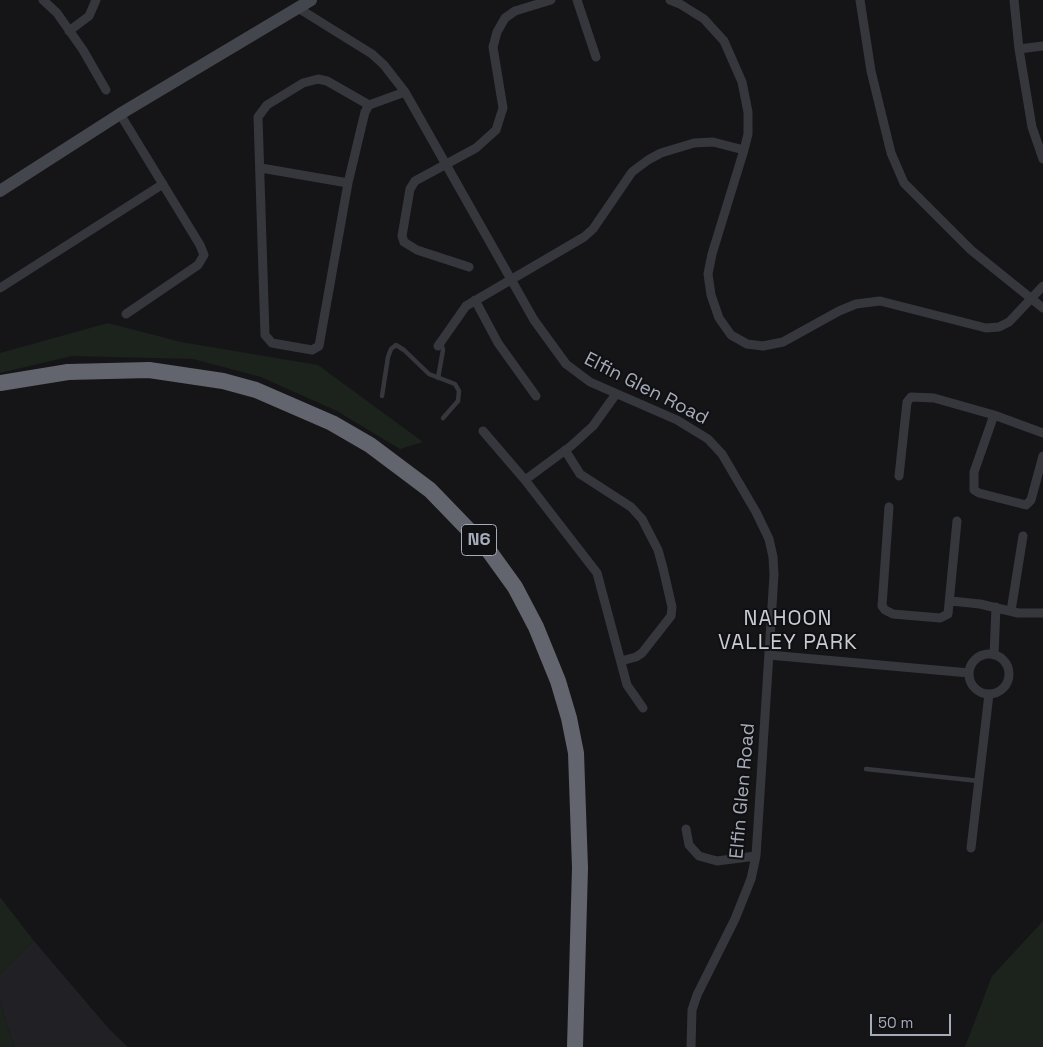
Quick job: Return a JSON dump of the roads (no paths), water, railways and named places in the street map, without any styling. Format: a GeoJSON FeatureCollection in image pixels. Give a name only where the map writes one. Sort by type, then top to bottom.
{"type":"FeatureCollection","features":[{"type":"Feature","properties":{"kind":"highway","name":"N6"},"geometry":{"type":"LineString","coordinates":[[0,383],[68,372],[149,370],[223,381],[256,390],[332,423],[378,450],[430,490],[489,552],[515,587],[536,627],[561,690],[576,753],[579,789],[580,868],[575,1047]]}},
{"type":"Feature","properties":{"kind":"main road"},"geometry":{"type":"LineString","coordinates":[[0,191],[120,114],[311,0]]}},
{"type":"Feature","properties":{"kind":"street"},"geometry":{"type":"LineString","coordinates":[[43,0],[57,13],[70,31],[106,90]]}},
{"type":"Feature","properties":{"kind":"street"},"geometry":{"type":"LineString","coordinates":[[70,31],[89,16],[96,0]]}},
{"type":"Feature","properties":{"kind":"street"},"geometry":{"type":"LineString","coordinates":[[469,267],[407,245],[402,236],[412,185],[415,181],[487,140],[496,130],[502,118],[503,99],[493,47],[497,32],[505,18],[516,11],[551,0]]}},
{"type":"Feature","properties":{"kind":"street"},"geometry":{"type":"LineString","coordinates":[[577,0],[596,58]]}},
{"type":"Feature","properties":{"kind":"street"},"geometry":{"type":"LineString","coordinates":[[670,0],[704,19],[724,41],[742,82],[748,112],[748,134],[712,254],[708,274],[710,295],[719,318],[731,335],[748,344],[764,346],[783,342],[839,311],[867,302],[893,303],[986,328],[999,327],[1009,322],[1043,286]]}},
{"type":"Feature","properties":{"kind":"street"},"geometry":{"type":"LineString","coordinates":[[860,0],[871,71],[891,153],[904,183],[971,250],[1043,308]]}},
{"type":"Feature","properties":{"kind":"street"},"geometry":{"type":"LineString","coordinates":[[1014,0],[1019,49],[1032,127],[1043,158]]}},
{"type":"Feature","properties":{"kind":"street","name":"Elfin Glen Road"},"geometry":{"type":"LineString","coordinates":[[298,8],[372,54],[384,65],[405,92],[534,320],[566,364],[590,382],[677,420],[708,439],[722,454],[756,512],[769,539],[773,557],[769,655],[756,856],[751,879],[735,919],[697,995],[692,1010],[691,1047]]}},
{"type":"Feature","properties":{"kind":"street"},"geometry":{"type":"LineString","coordinates":[[1019,49],[1043,46]]}},
{"type":"Feature","properties":{"kind":"street"},"geometry":{"type":"LineString","coordinates":[[369,105],[318,79],[304,83],[267,105],[261,112],[257,123],[261,168],[265,335],[272,343],[301,350],[316,349],[321,340],[348,183],[361,122],[369,105],[405,92]]}},
{"type":"Feature","properties":{"kind":"street"},"geometry":{"type":"LineString","coordinates":[[120,114],[200,245],[204,255],[198,265],[126,314]]}},
{"type":"Feature","properties":{"kind":"street"},"geometry":{"type":"LineString","coordinates":[[440,343],[466,306],[584,237],[597,223],[632,172],[661,153],[694,143],[713,142],[744,150]]}},
{"type":"Feature","properties":{"kind":"street"},"geometry":{"type":"LineString","coordinates":[[261,168],[348,183]]}},
{"type":"Feature","properties":{"kind":"street"},"geometry":{"type":"LineString","coordinates":[[0,288],[163,184]]}},
{"type":"Feature","properties":{"kind":"street"},"geometry":{"type":"LineString","coordinates":[[475,300],[498,343],[536,396]]}},
{"type":"Feature","properties":{"kind":"street"},"geometry":{"type":"LineString","coordinates":[[525,480],[593,426],[616,394]]}},
{"type":"Feature","properties":{"kind":"street"},"geometry":{"type":"LineString","coordinates":[[899,476],[907,402],[911,397],[934,398],[994,414],[1043,433]]}},
{"type":"Feature","properties":{"kind":"street"},"geometry":{"type":"LineString","coordinates":[[994,414],[974,472],[974,490],[978,493],[1026,504],[1031,500],[1043,456]]}},
{"type":"Feature","properties":{"kind":"street"},"geometry":{"type":"LineString","coordinates":[[483,431],[525,480],[597,573],[627,686],[643,708]]}},
{"type":"Feature","properties":{"kind":"street"},"geometry":{"type":"LineString","coordinates":[[565,450],[580,474],[631,507],[642,519],[658,550],[663,568],[672,607],[671,616],[642,653],[636,657],[621,661]]}},
{"type":"Feature","properties":{"kind":"street"},"geometry":{"type":"LineString","coordinates":[[890,507],[883,608],[893,614],[940,618],[948,614],[951,601],[957,521]]}},
{"type":"Feature","properties":{"kind":"street"},"geometry":{"type":"LineString","coordinates":[[1011,611],[1023,536]]}},
{"type":"Feature","properties":{"kind":"street"},"geometry":{"type":"LineString","coordinates":[[951,601],[996,607],[1027,614],[1043,613]]}},
{"type":"Feature","properties":{"kind":"street"},"geometry":{"type":"LineString","coordinates":[[994,655],[996,607]]}},
{"type":"Feature","properties":{"kind":"street"},"geometry":{"type":"LineString","coordinates":[[769,655],[970,674]]}},
{"type":"Feature","properties":{"kind":"street"},"geometry":{"type":"LineString","coordinates":[[994,655],[1007,666],[1009,677],[1000,691],[989,694],[977,690],[973,686],[970,674],[973,663],[977,659],[994,655]]}},
{"type":"Feature","properties":{"kind":"street"},"geometry":{"type":"LineString","coordinates":[[971,848],[989,694]]}},
{"type":"Feature","properties":{"kind":"street"},"geometry":{"type":"LineString","coordinates":[[686,829],[693,851],[704,858],[717,861],[756,856]]}},
{"type":"Feature","properties":{"kind":"lane"},"geometry":{"type":"LineString","coordinates":[[438,378],[443,350],[440,343]]}},
{"type":"Feature","properties":{"kind":"lane"},"geometry":{"type":"LineString","coordinates":[[382,396],[388,357],[391,349],[396,345],[404,350],[429,374],[455,384],[459,391],[458,402],[443,418]]}},
{"type":"Feature","properties":{"kind":"lane"},"geometry":{"type":"LineString","coordinates":[[866,768],[979,780]]}},
{"type":"Feature","properties":{"kind":"district","name":"NAHOON VALLEY PARK"},"geometry":{"type":"Point","coordinates":[788,631]}}]}
